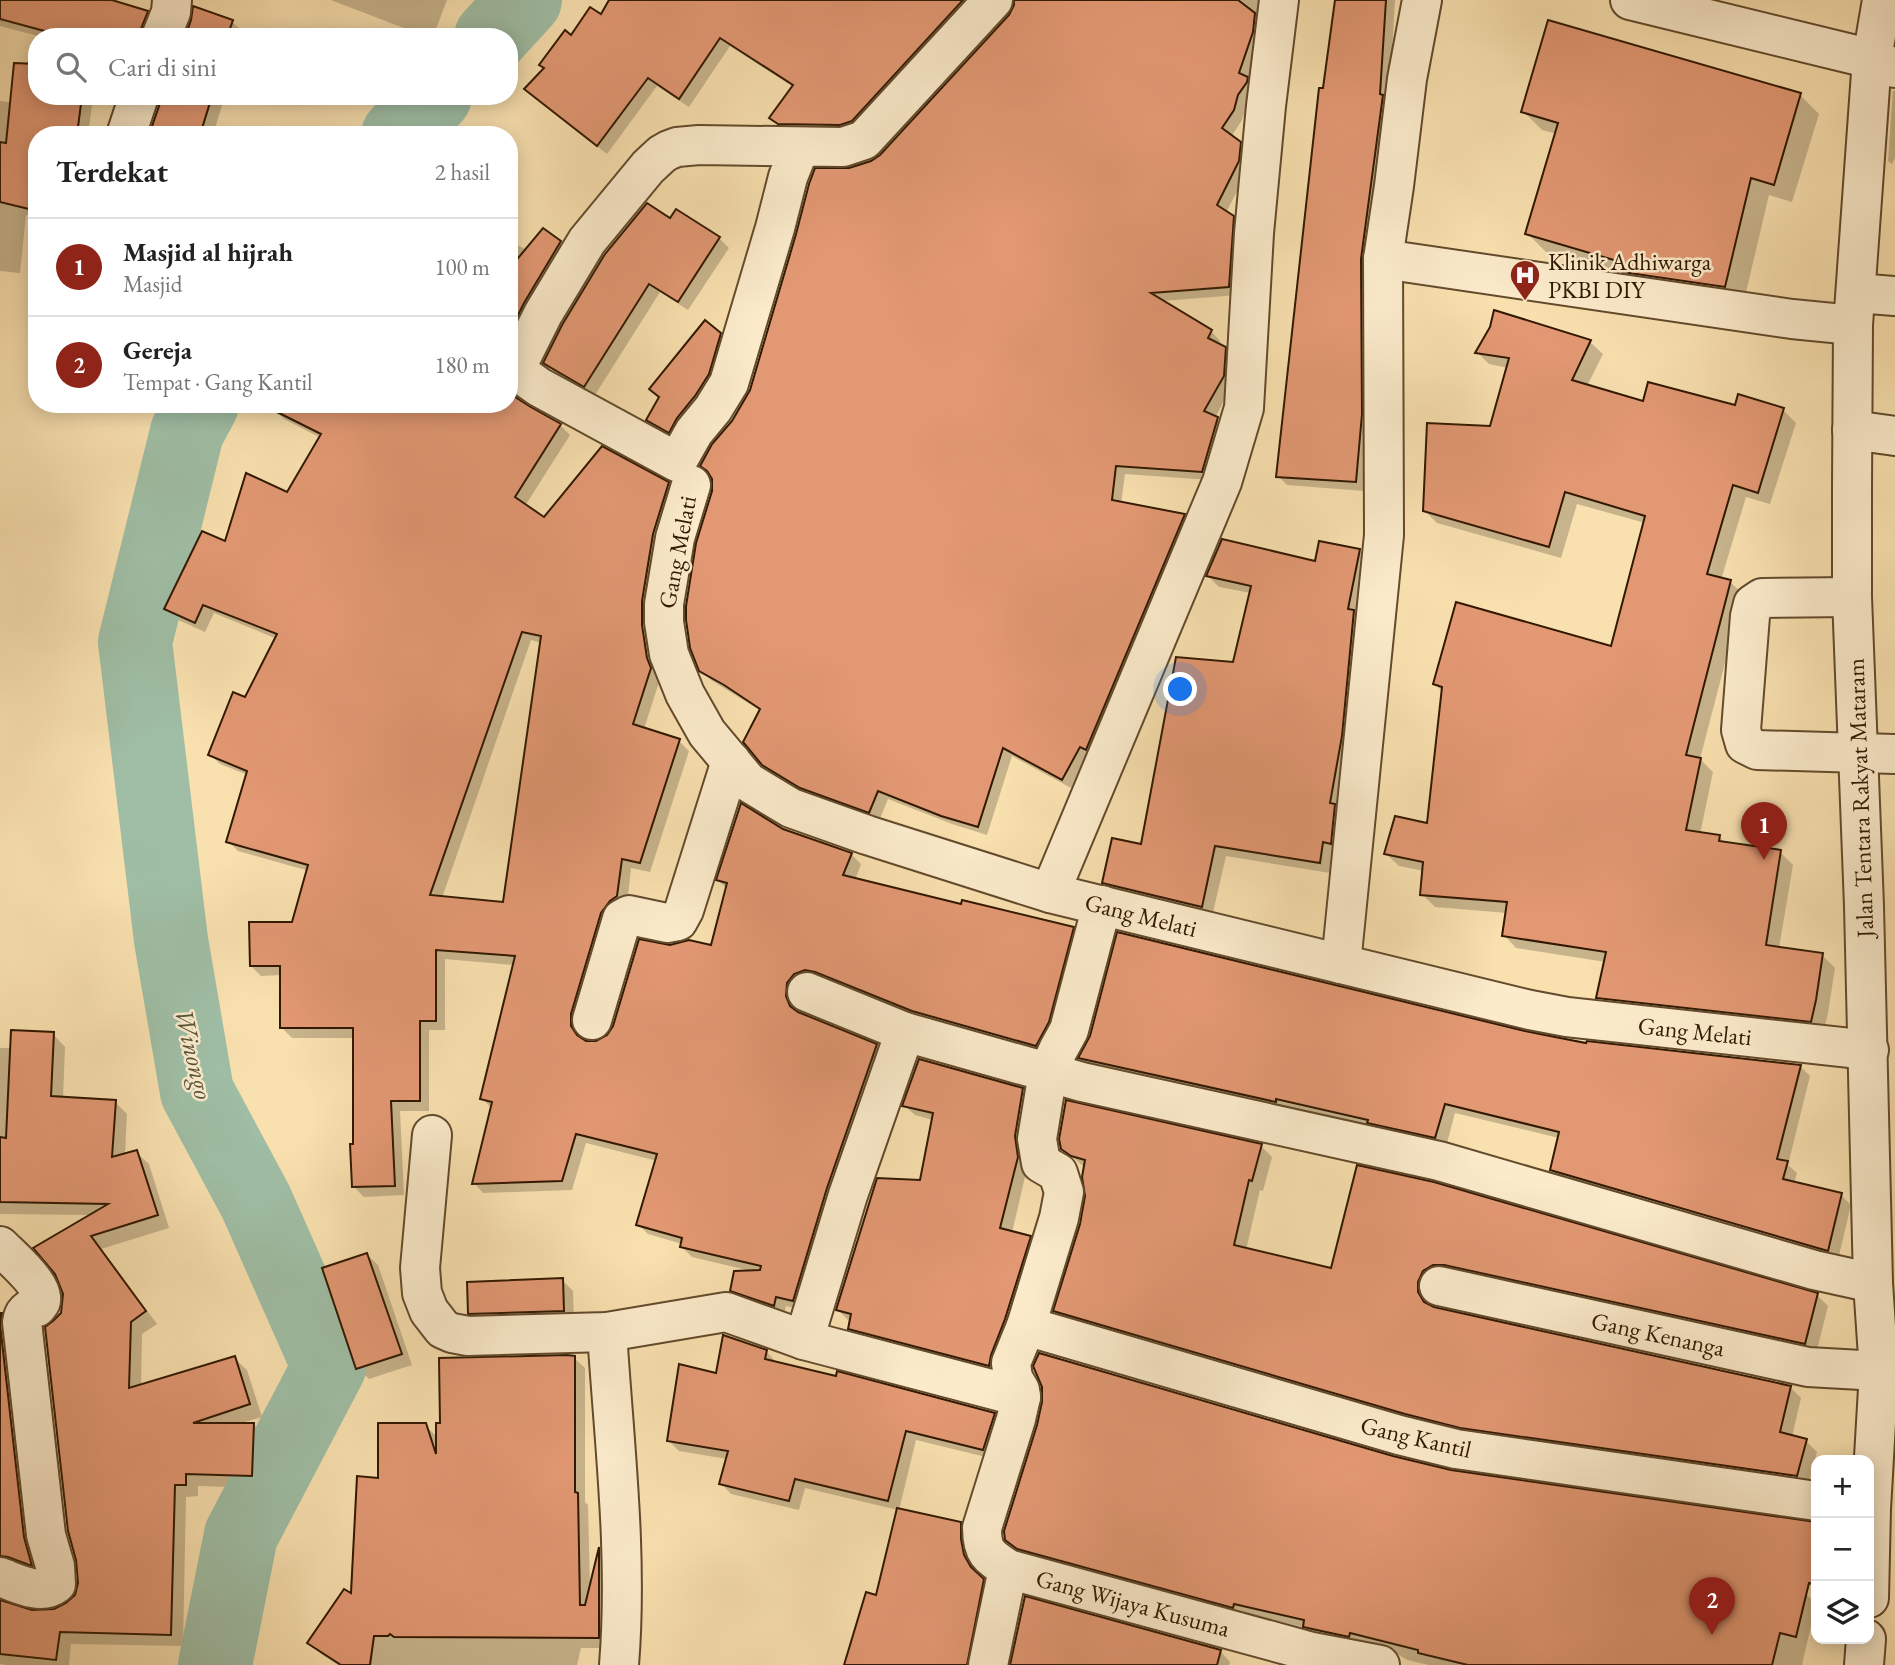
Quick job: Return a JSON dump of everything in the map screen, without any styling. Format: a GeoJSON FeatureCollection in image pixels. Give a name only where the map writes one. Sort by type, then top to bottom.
{"type":"FeatureCollection","features":[{"type":"Feature","properties":{"kind":"street"},"geometry":{"type":"LineString","coordinates":[[165,28],[172,0]]}},
{"type":"Feature","properties":{"kind":"street"},"geometry":{"type":"LineString","coordinates":[[518,364],[543,314],[587,241],[648,167],[662,154],[677,147],[699,145],[844,147],[864,140],[993,0]]}},
{"type":"Feature","properties":{"kind":"street"},"geometry":{"type":"LineString","coordinates":[[1050,893],[1222,482],[1244,408],[1255,220],[1279,0]]}},
{"type":"Feature","properties":{"kind":"street"},"geometry":{"type":"LineString","coordinates":[[1341,964],[1384,535],[1383,259],[1407,79],[1422,0]]}},
{"type":"Feature","properties":{"kind":"street"},"geometry":{"type":"LineString","coordinates":[[1630,0],[1884,63]]}},
{"type":"Feature","properties":{"kind":"street","name":"Jalan Tentara Rakyat Mataram"},"geometry":{"type":"LineString","coordinates":[[1874,1476],[1887,1370],[1873,1283],[1868,1049],[1877,753],[1852,597],[1852,430],[1854,309],[1884,63],[1882,0]]}},
{"type":"Feature","properties":{"kind":"street"},"geometry":{"type":"LineString","coordinates":[[129,126],[136,105]]}},
{"type":"Feature","properties":{"kind":"street","name":"Gang Melati"},"geometry":{"type":"LineString","coordinates":[[800,147],[788,177],[729,383],[694,432],[684,474],[664,604],[665,636],[669,654],[685,694],[708,733],[748,782],[791,808],[1050,893],[1341,964],[1567,1017],[1868,1049]]}},
{"type":"Feature","properties":{"kind":"street"},"geometry":{"type":"LineString","coordinates":[[1383,259],[1792,319],[1854,309],[1895,296]]}},
{"type":"Feature","properties":{"kind":"street"},"geometry":{"type":"LineString","coordinates":[[518,372],[684,474]]}},
{"type":"Feature","properties":{"kind":"street"},"geometry":{"type":"LineString","coordinates":[[1852,430],[1895,436]]}},
{"type":"Feature","properties":{"kind":"street"},"geometry":{"type":"LineString","coordinates":[[1852,597],[1762,598],[1753,604],[1741,730],[1745,744],[1757,750],[1877,753]]}},
{"type":"Feature","properties":{"kind":"street"},"geometry":{"type":"LineString","coordinates":[[592,1020],[622,919],[629,915],[667,923],[678,921],[731,761]]}},
{"type":"Feature","properties":{"kind":"street"},"geometry":{"type":"LineString","coordinates":[[988,1665],[1008,1569],[992,1559],[982,1544],[982,1528],[1021,1397],[1013,1378],[1011,1363],[1026,1326],[1059,1218],[1064,1192],[1058,1173],[1041,1163],[1037,1139],[1048,1072],[1069,1030],[1102,905]]}},
{"type":"Feature","properties":{"kind":"street"},"geometry":{"type":"LineString","coordinates":[[807,992],[905,1032],[1082,1082],[1439,1161],[1814,1270],[1873,1283]]}},
{"type":"Feature","properties":{"kind":"street"},"geometry":{"type":"LineString","coordinates":[[804,1340],[848,1195],[905,1032]]}},
{"type":"Feature","properties":{"kind":"street"},"geometry":{"type":"LineString","coordinates":[[432,1135],[420,1268],[422,1293],[429,1311],[443,1329],[468,1336],[607,1332],[726,1312],[804,1340],[1021,1397]]}},
{"type":"Feature","properties":{"kind":"street"},"geometry":{"type":"LineString","coordinates":[[0,1246],[31,1279],[41,1298],[37,1307],[26,1311],[22,1322],[46,1535],[57,1584],[50,1588],[15,1582]]}},
{"type":"Feature","properties":{"kind":"street","name":"Gang Kenanga"},"geometry":{"type":"LineString","coordinates":[[1439,1286],[1808,1367],[1887,1370]]}},
{"type":"Feature","properties":{"kind":"street","name":"Gang Kantil"},"geometry":{"type":"LineString","coordinates":[[1026,1326],[1399,1435],[1456,1448],[1811,1500]]}},
{"type":"Feature","properties":{"kind":"street"},"geometry":{"type":"LineString","coordinates":[[607,1332],[622,1549],[619,1665]]}},
{"type":"Feature","properties":{"kind":"street","name":"Jalan Tentara Rakyat Mataram"},"geometry":{"type":"LineString","coordinates":[[1869,1581],[1870,1518]]}},
{"type":"Feature","properties":{"kind":"street","name":"Gang Wijaya Kusuma"},"geometry":{"type":"LineString","coordinates":[[1008,1569],[1310,1658],[1380,1665]]}},
{"type":"Feature","properties":{"kind":"street"},"geometry":{"type":"LineString","coordinates":[[1874,1589],[1895,1587]]}},
{"type":"Feature","properties":{"kind":"street"},"geometry":{"type":"LineString","coordinates":[[1864,1665],[1866,1644]]}},
{"type":"Feature","properties":{"kind":"building"},"geometry":{"type":"Polygon","coordinates":[[[0,0],[112,0],[148,11],[141,28],[33,28],[0,19],[0,0]]]}},
{"type":"Feature","properties":{"kind":"building"},"geometry":{"type":"Polygon","coordinates":[[[609,0],[963,0],[852,121],[840,125],[778,124],[769,118],[793,85],[720,38],[679,99],[648,78],[597,146],[524,89],[544,68],[539,65],[565,30],[571,35],[590,7],[601,14],[609,0]]]}},
{"type":"Feature","properties":{"kind":"building"},"geometry":{"type":"Polygon","coordinates":[[[1014,0],[1238,0],[1255,13],[1253,32],[1239,73],[1248,77],[1247,82],[1222,128],[1241,142],[1239,161],[1217,205],[1234,216],[1229,287],[1151,293],[1212,330],[1208,338],[1226,347],[1224,376],[1204,411],[1218,417],[1202,472],[1116,466],[1112,500],[1185,514],[1086,750],[1080,747],[1062,780],[1003,748],[978,827],[941,816],[878,791],[869,813],[800,788],[762,765],[743,742],[760,709],[699,671],[690,648],[686,606],[696,543],[712,491],[712,479],[700,466],[750,390],[815,168],[849,168],[880,155],[1009,15],[1014,0]]]}},
{"type":"Feature","properties":{"kind":"building"},"geometry":{"type":"Polygon","coordinates":[[[1335,0],[1386,0],[1380,94],[1383,95],[1361,259],[1362,414],[1356,482],[1276,477],[1319,88],[1323,88],[1335,0]]]}},
{"type":"Feature","properties":{"kind":"building"},"geometry":{"type":"Polygon","coordinates":[[[193,6],[233,20],[230,28],[188,28],[193,6]]]}},
{"type":"Feature","properties":{"kind":"building"},"geometry":{"type":"Polygon","coordinates":[[[1548,20],[1801,93],[1774,185],[1751,178],[1725,287],[1622,272],[1624,263],[1525,234],[1558,123],[1521,112],[1548,20]]]}},
{"type":"Feature","properties":{"kind":"building"},"geometry":{"type":"Polygon","coordinates":[[[14,63],[28,64],[28,105],[81,105],[78,126],[28,126],[28,209],[0,202],[0,142],[6,143],[14,63]]]}},
{"type":"Feature","properties":{"kind":"building"},"geometry":{"type":"Polygon","coordinates":[[[159,105],[209,105],[203,126],[152,126],[159,105]]]}},
{"type":"Feature","properties":{"kind":"building"},"geometry":{"type":"Polygon","coordinates":[[[647,203],[670,218],[676,209],[720,237],[678,302],[649,284],[584,387],[543,363],[562,325],[605,254],[647,203]]]}},
{"type":"Feature","properties":{"kind":"building"},"geometry":{"type":"Polygon","coordinates":[[[543,228],[561,241],[518,315],[518,258],[543,228]]]}},
{"type":"Feature","properties":{"kind":"building"},"geometry":{"type":"Polygon","coordinates":[[[1494,310],[1591,340],[1572,380],[1643,401],[1648,382],[1735,405],[1738,394],[1784,408],[1758,493],[1733,485],[1707,574],[1731,580],[1686,755],[1701,758],[1686,830],[1720,835],[1719,841],[1781,850],[1766,945],[1823,953],[1811,1022],[1596,998],[1606,952],[1502,936],[1507,902],[1420,895],[1423,862],[1384,854],[1395,816],[1427,823],[1442,687],[1433,684],[1456,602],[1611,646],[1645,516],[1565,492],[1549,547],[1423,511],[1427,423],[1490,426],[1509,358],[1475,353],[1490,327],[1494,310]]]}},
{"type":"Feature","properties":{"kind":"building"},"geometry":{"type":"Polygon","coordinates":[[[705,320],[721,333],[709,374],[669,433],[646,420],[659,397],[649,389],[705,320]]]}},
{"type":"Feature","properties":{"kind":"building"},"geometry":{"type":"Polygon","coordinates":[[[518,399],[561,424],[515,497],[544,517],[602,446],[669,482],[653,534],[642,601],[642,625],[651,668],[633,724],[680,739],[640,863],[622,859],[617,896],[601,913],[571,1014],[571,1026],[577,1035],[586,1041],[596,1041],[607,1035],[613,1026],[639,939],[670,945],[689,940],[711,945],[727,883],[716,880],[741,803],[783,829],[852,853],[843,875],[961,904],[962,900],[1074,927],[1049,1022],[1036,1046],[912,1011],[815,972],[805,970],[794,974],[787,983],[786,996],[790,1006],[798,1012],[877,1044],[827,1188],[793,1301],[776,1297],[774,1306],[730,1291],[734,1271],[760,1270],[761,1266],[680,1247],[682,1238],[636,1225],[657,1154],[576,1134],[562,1181],[472,1184],[492,1102],[480,1099],[515,956],[436,950],[436,1021],[420,1021],[420,1101],[391,1101],[395,1186],[352,1187],[350,1144],[353,1144],[353,1028],[280,1028],[280,966],[250,966],[249,922],[292,922],[308,865],[226,842],[247,771],[208,755],[233,692],[245,697],[277,634],[203,605],[195,623],[164,609],[202,531],[225,541],[246,473],[287,492],[321,434],[279,413],[518,413],[518,399]],[[522,632],[430,895],[503,902],[541,636],[522,632]]]}},
{"type":"Feature","properties":{"kind":"building"},"geometry":{"type":"Polygon","coordinates":[[[1222,539],[1315,561],[1319,541],[1360,549],[1348,609],[1354,610],[1342,736],[1330,803],[1335,804],[1331,844],[1323,842],[1320,863],[1215,846],[1202,907],[1102,883],[1112,838],[1141,844],[1176,657],[1233,662],[1251,586],[1206,576],[1222,539]]]}},
{"type":"Feature","properties":{"kind":"building"},"geometry":{"type":"Polygon","coordinates":[[[1117,932],[1525,1031],[1586,1043],[1801,1065],[1777,1159],[1788,1161],[1783,1179],[1842,1193],[1828,1251],[1550,1170],[1559,1132],[1445,1104],[1435,1138],[1276,1099],[1276,1102],[1078,1058],[1090,1036],[1117,932]]]}},
{"type":"Feature","properties":{"kind":"building"},"geometry":{"type":"Polygon","coordinates":[[[11,1030],[54,1032],[51,1096],[116,1100],[112,1157],[137,1150],[158,1215],[91,1236],[146,1311],[131,1322],[129,1388],[235,1356],[250,1404],[193,1423],[254,1423],[252,1476],[186,1474],[186,1485],[175,1485],[171,1635],[60,1632],[56,1660],[0,1654],[0,1600],[32,1610],[54,1609],[75,1595],[78,1583],[76,1560],[68,1531],[45,1327],[61,1313],[63,1294],[55,1274],[33,1248],[108,1204],[0,1202],[0,1137],[6,1138],[11,1030]]]}},
{"type":"Feature","properties":{"kind":"building"},"geometry":{"type":"Polygon","coordinates":[[[919,1059],[1023,1088],[1015,1136],[1018,1157],[1000,1228],[1031,1236],[989,1366],[848,1329],[851,1314],[836,1310],[877,1178],[920,1180],[933,1113],[902,1106],[919,1059]]]}},
{"type":"Feature","properties":{"kind":"building"},"geometry":{"type":"Polygon","coordinates":[[[1066,1100],[1262,1144],[1252,1181],[1249,1180],[1234,1245],[1331,1268],[1357,1165],[1434,1182],[1818,1293],[1805,1344],[1444,1265],[1433,1265],[1423,1271],[1418,1282],[1418,1292],[1424,1302],[1434,1307],[1791,1386],[1780,1432],[1807,1439],[1797,1476],[1460,1428],[1053,1311],[1080,1224],[1085,1196],[1082,1177],[1085,1160],[1071,1156],[1061,1149],[1059,1139],[1066,1100]]]}},
{"type":"Feature","properties":{"kind":"building"},"geometry":{"type":"Polygon","coordinates":[[[367,1253],[402,1354],[356,1369],[322,1268],[367,1253]]]}},
{"type":"Feature","properties":{"kind":"building"},"geometry":{"type":"Polygon","coordinates":[[[563,1278],[564,1311],[468,1314],[467,1282],[563,1278]]]}},
{"type":"Feature","properties":{"kind":"building"},"geometry":{"type":"Polygon","coordinates":[[[0,1324],[24,1537],[32,1566],[0,1556],[0,1324]]]}},
{"type":"Feature","properties":{"kind":"building"},"geometry":{"type":"Polygon","coordinates":[[[723,1335],[767,1350],[765,1359],[836,1376],[837,1371],[995,1413],[983,1450],[906,1431],[888,1501],[795,1479],[789,1501],[719,1484],[728,1451],[667,1441],[679,1364],[716,1373],[723,1335]]]}},
{"type":"Feature","properties":{"kind":"building"},"geometry":{"type":"Polygon","coordinates":[[[1039,1353],[1393,1456],[1451,1470],[1811,1521],[1811,1584],[1796,1637],[1780,1633],[1772,1665],[1468,1665],[1350,1633],[1349,1637],[1303,1627],[1304,1620],[1234,1604],[1233,1608],[1017,1549],[1005,1540],[1004,1531],[1042,1402],[1042,1387],[1033,1366],[1039,1353]]]}},
{"type":"Feature","properties":{"kind":"building"},"geometry":{"type":"Polygon","coordinates":[[[575,1356],[575,1492],[578,1493],[580,1605],[585,1605],[599,1547],[599,1638],[394,1637],[390,1634],[374,1636],[370,1665],[341,1665],[307,1643],[344,1589],[351,1593],[357,1476],[378,1478],[378,1423],[426,1423],[436,1454],[436,1423],[440,1423],[439,1358],[575,1356]]]}},
{"type":"Feature","properties":{"kind":"building"},"geometry":{"type":"Polygon","coordinates":[[[897,1508],[961,1522],[964,1555],[971,1567],[984,1579],[967,1665],[844,1665],[866,1592],[876,1595],[897,1508]]]}},
{"type":"Feature","properties":{"kind":"building"},"geometry":{"type":"Polygon","coordinates":[[[1025,1596],[1221,1650],[1217,1665],[1010,1665],[1025,1596]]]}},
{"type":"Feature","properties":{"kind":"waterway","name":"Winongo"},"geometry":{"type":"LineString","coordinates":[[499,28],[525,0]]}},
{"type":"Feature","properties":{"kind":"waterway","name":"Winongo"},"geometry":{"type":"LineString","coordinates":[[407,126],[426,105]]}},
{"type":"Feature","properties":{"kind":"waterway","name":"Winongo"},"geometry":{"type":"LineString","coordinates":[[197,413],[187,432],[135,642],[171,940],[197,1092],[256,1202],[329,1367],[241,1535],[215,1665]]}},
{"type":"Feature","properties":{"kind":"place","name":"Klinik Adhiwarga PKBI DIY"},"geometry":{"type":"Point","coordinates":[1525,302]}},
{"type":"Feature","properties":{"kind":"place","name":"Masjid al hijrah"},"geometry":{"type":"Point","coordinates":[1764,860]}},
{"type":"Feature","properties":{"kind":"place","name":"Gereja"},"geometry":{"type":"Point","coordinates":[1712,1635]}}]}
